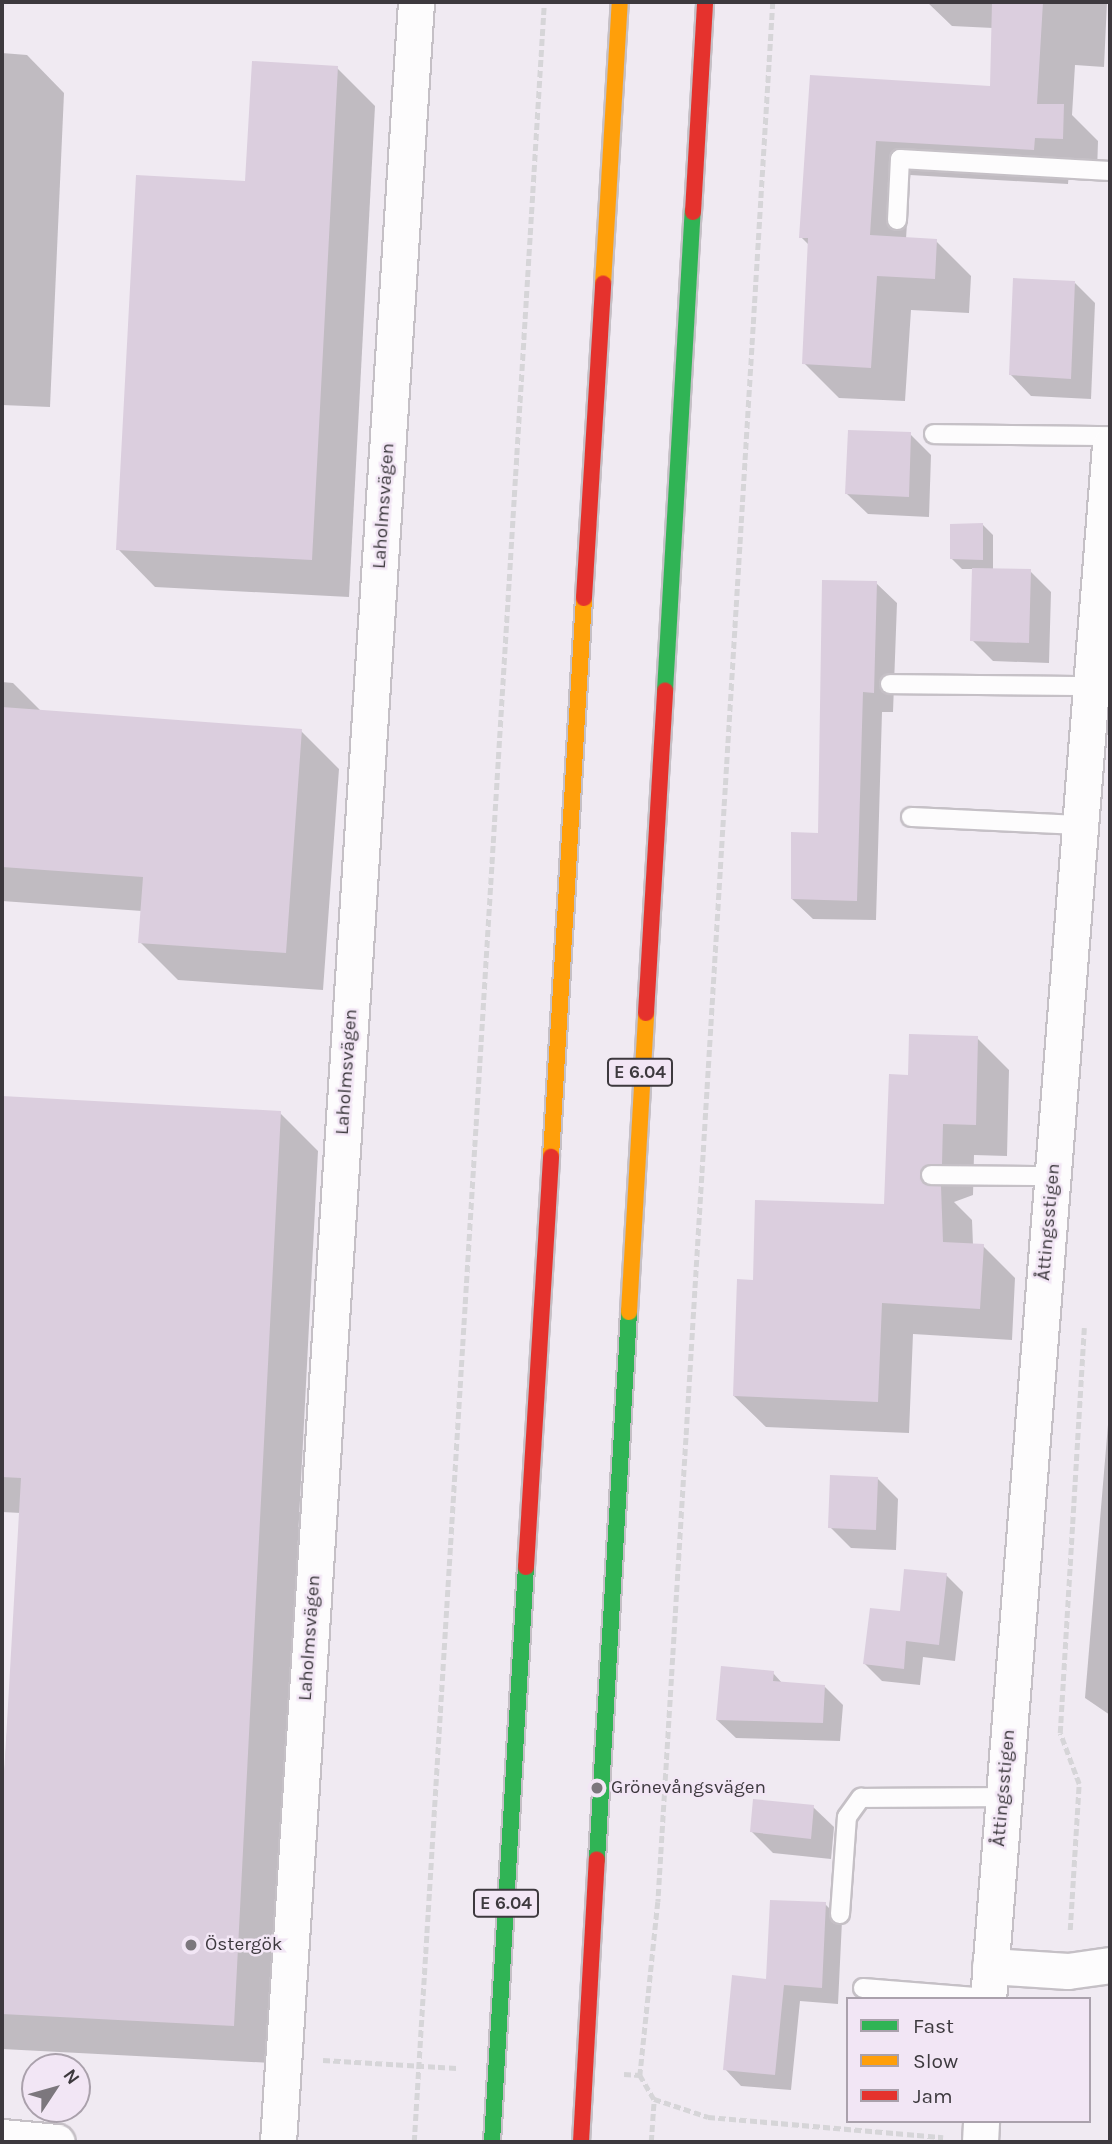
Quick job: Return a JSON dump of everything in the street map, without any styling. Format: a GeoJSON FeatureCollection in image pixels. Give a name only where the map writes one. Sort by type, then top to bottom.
{"type":"FeatureCollection","features":[{"type":"Feature","properties":{"kind":"highway","name":"E 6.04"},"geometry":{"type":"LineString","coordinates":[[492,2142],[620,2]]}},
{"type":"Feature","properties":{"kind":"highway","name":"E 6.04"},"geometry":{"type":"LineString","coordinates":[[581,2142],[705,2]]}},
{"type":"Feature","properties":{"kind":"street","name":"Laholmsvägen"},"geometry":{"type":"LineString","coordinates":[[278,2142],[416,2]]}},
{"type":"Feature","properties":{"kind":"street","name":"Åttingsstigen"},"geometry":{"type":"LineString","coordinates":[[989,1988],[1110,446]]}},
{"type":"Feature","properties":{"kind":"street"},"geometry":{"type":"LineString","coordinates":[[989,1988],[1110,1965]]}},
{"type":"Feature","properties":{"kind":"street"},"geometry":{"type":"LineString","coordinates":[[2,2137],[57,2142]]}},
{"type":"Feature","properties":{"kind":"lane"},"geometry":{"type":"LineString","coordinates":[[897,219],[900,159],[1110,171]]}},
{"type":"Feature","properties":{"kind":"lane"},"geometry":{"type":"LineString","coordinates":[[934,434],[1110,436]]}},
{"type":"Feature","properties":{"kind":"lane"},"geometry":{"type":"LineString","coordinates":[[890,684],[1091,686]]}},
{"type":"Feature","properties":{"kind":"lane"},"geometry":{"type":"LineString","coordinates":[[911,817],[1080,825]]}},
{"type":"Feature","properties":{"kind":"lane"},"geometry":{"type":"LineString","coordinates":[[931,1175],[1053,1176]]}},
{"type":"Feature","properties":{"kind":"lane"},"geometry":{"type":"LineString","coordinates":[[840,1914],[847,1817],[861,1798],[1004,1797]]}},
{"type":"Feature","properties":{"kind":"lane"},"geometry":{"type":"LineString","coordinates":[[863,1988],[989,1988]]}},
{"type":"Feature","properties":{"kind":"path"},"geometry":{"type":"LineString","coordinates":[[414,2142],[544,2]]}},
{"type":"Feature","properties":{"kind":"path"},"geometry":{"type":"LineString","coordinates":[[651,2142],[654,2099],[640,2075],[658,1902],[773,2]]}},
{"type":"Feature","properties":{"kind":"path"},"geometry":{"type":"LineString","coordinates":[[1068,1971],[1079,1784],[1059,1733],[1084,1318]]}},
{"type":"Feature","properties":{"kind":"path"},"geometry":{"type":"LineString","coordinates":[[654,2099],[708,2117],[980,2135]]}},
{"type":"Feature","properties":{"kind":"building"},"geometry":{"type":"Polygon","coordinates":[[[992,2],[1043,2],[1037,104],[1064,104],[1063,139],[1035,138],[1034,150],[876,141],[870,235],[937,239],[935,279],[877,276],[871,368],[802,364],[808,238],[799,238],[810,75],[990,86],[992,2]]]}},
{"type":"Feature","properties":{"kind":"building"},"geometry":{"type":"Polygon","coordinates":[[[252,61],[338,66],[312,560],[116,550],[136,175],[245,181],[252,61]]]}},
{"type":"Feature","properties":{"kind":"building"},"geometry":{"type":"Polygon","coordinates":[[[1013,278],[1075,281],[1071,379],[1009,375],[1013,278]]]}},
{"type":"Feature","properties":{"kind":"building"},"geometry":{"type":"Polygon","coordinates":[[[848,430],[911,432],[909,497],[845,494],[848,430]]]}},
{"type":"Feature","properties":{"kind":"building"},"geometry":{"type":"Polygon","coordinates":[[[983,523],[983,560],[950,559],[950,524],[983,523]]]}},
{"type":"Feature","properties":{"kind":"building"},"geometry":{"type":"Polygon","coordinates":[[[972,568],[1031,569],[1029,643],[970,641],[972,568]]]}},
{"type":"Feature","properties":{"kind":"building"},"geometry":{"type":"Polygon","coordinates":[[[822,580],[877,581],[874,693],[863,692],[857,901],[791,899],[791,832],[818,833],[822,580]]]}},
{"type":"Feature","properties":{"kind":"building"},"geometry":{"type":"Polygon","coordinates":[[[2,707],[302,729],[286,953],[138,943],[143,877],[2,867],[2,707]]]}},
{"type":"Feature","properties":{"kind":"building"},"geometry":{"type":"Polygon","coordinates":[[[909,1034],[978,1036],[976,1125],[943,1124],[942,1164],[926,1165],[920,1176],[926,1185],[941,1186],[943,1242],[984,1244],[980,1309],[882,1303],[878,1402],[733,1396],[737,1279],[753,1280],[755,1200],[884,1204],[889,1074],[908,1075],[909,1034]]]}},
{"type":"Feature","properties":{"kind":"building"},"geometry":{"type":"Polygon","coordinates":[[[2,1096],[281,1111],[234,2026],[2,2014],[2,1810],[21,1478],[2,1477],[2,1096]]]}},
{"type":"Feature","properties":{"kind":"building"},"geometry":{"type":"Polygon","coordinates":[[[830,1475],[878,1477],[876,1530],[828,1528],[830,1475]]]}},
{"type":"Feature","properties":{"kind":"building"},"geometry":{"type":"Polygon","coordinates":[[[904,1569],[947,1573],[939,1645],[906,1641],[904,1669],[863,1664],[870,1608],[900,1611],[904,1569]]]}},
{"type":"Feature","properties":{"kind":"building"},"geometry":{"type":"Polygon","coordinates":[[[721,1666],[774,1671],[773,1681],[825,1685],[823,1723],[716,1720],[721,1666]]]}},
{"type":"Feature","properties":{"kind":"building"},"geometry":{"type":"Polygon","coordinates":[[[753,1799],[814,1805],[811,1839],[750,1832],[753,1799]]]}},
{"type":"Feature","properties":{"kind":"building"},"geometry":{"type":"Polygon","coordinates":[[[770,1900],[826,1902],[822,1988],[784,1985],[775,2075],[723,2070],[732,1975],[766,1979],[770,1900]]]}},
{"type":"Feature","properties":{"kind":"traffic: fast"},"geometry":{"type":"LineString","coordinates":[[665,691],[693,212]]}},
{"type":"Feature","properties":{"kind":"traffic: fast"},"geometry":{"type":"LineString","coordinates":[[597,1859],[629,1312]]}},
{"type":"Feature","properties":{"kind":"traffic: fast"},"geometry":{"type":"LineString","coordinates":[[492,2142],[526,1567]]}},
{"type":"Feature","properties":{"kind":"traffic: slow"},"geometry":{"type":"LineString","coordinates":[[603,284],[620,2]]}},
{"type":"Feature","properties":{"kind":"traffic: slow"},"geometry":{"type":"LineString","coordinates":[[551,1157],[584,598]]}},
{"type":"Feature","properties":{"kind":"traffic: slow"},"geometry":{"type":"LineString","coordinates":[[629,1312],[646,1013]]}},
{"type":"Feature","properties":{"kind":"traffic: jam"},"geometry":{"type":"LineString","coordinates":[[693,212],[705,2]]}},
{"type":"Feature","properties":{"kind":"traffic: jam"},"geometry":{"type":"LineString","coordinates":[[584,598],[603,284]]}},
{"type":"Feature","properties":{"kind":"traffic: jam"},"geometry":{"type":"LineString","coordinates":[[646,1013],[665,691]]}},
{"type":"Feature","properties":{"kind":"traffic: jam"},"geometry":{"type":"LineString","coordinates":[[526,1567],[551,1157]]}},
{"type":"Feature","properties":{"kind":"traffic: jam"},"geometry":{"type":"LineString","coordinates":[[581,2142],[597,1859]]}},
{"type":"Feature","properties":{"kind":"place","name":"Grönevångsvägen"},"geometry":{"type":"Point","coordinates":[597,1788]}},
{"type":"Feature","properties":{"kind":"place","name":"Östergök"},"geometry":{"type":"Point","coordinates":[191,1945]}}]}
